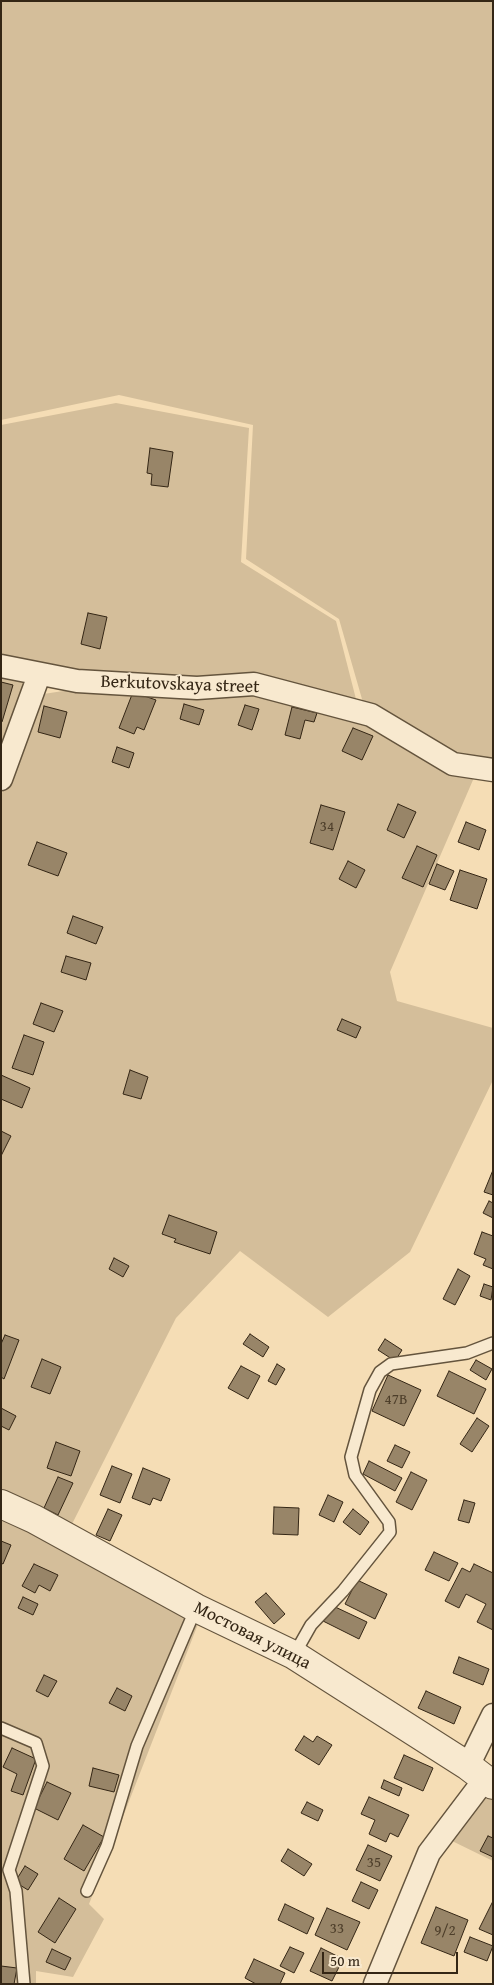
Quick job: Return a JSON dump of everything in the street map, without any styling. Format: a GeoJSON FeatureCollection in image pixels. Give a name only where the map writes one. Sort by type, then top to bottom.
{"type":"FeatureCollection","features":[{"type":"Feature","properties":{"kind":"street","name":"Berkutovskaya street"},"geometry":{"type":"LineString","coordinates":[[1,666],[77,681],[197,688],[254,684],[371,715],[453,764],[493,770]]}},
{"type":"Feature","properties":{"kind":"street"},"geometry":{"type":"LineString","coordinates":[[1,779],[39,675]]}},
{"type":"Feature","properties":{"kind":"street","name":"Мостовая улица"},"geometry":{"type":"LineString","coordinates":[[1,1504],[34,1519],[196,1608],[294,1656],[482,1777]]}},
{"type":"Feature","properties":{"kind":"street"},"geometry":{"type":"LineString","coordinates":[[375,1984],[429,1853],[482,1777],[493,1716]]}},
{"type":"Feature","properties":{"kind":"lane"},"geometry":{"type":"LineString","coordinates":[[294,1656],[311,1625],[343,1591],[390,1532],[389,1522],[355,1475],[351,1456],[370,1390],[380,1372],[391,1364],[467,1353],[493,1344]]}},
{"type":"Feature","properties":{"kind":"lane"},"geometry":{"type":"LineString","coordinates":[[87,1891],[107,1846],[137,1746],[196,1608]]}},
{"type":"Feature","properties":{"kind":"lane"},"geometry":{"type":"LineString","coordinates":[[1,1728],[36,1743],[43,1766],[5,1870],[16,1890],[24,1984]]}},
{"type":"Feature","properties":{"kind":"shaded area"},"geometry":{"type":"Polygon","coordinates":[[[1,1],[493,1],[493,762],[455,756],[364,706],[339,619],[246,559],[253,425],[119,395],[1,420],[1,1]]]}},
{"type":"Feature","properties":{"kind":"shaded area"},"geometry":{"type":"Polygon","coordinates":[[[116,403],[249,428],[241,562],[336,621],[357,703],[79,674],[1,659],[1,425],[116,403]]]}},
{"type":"Feature","properties":{"kind":"shaded area"},"geometry":{"type":"Polygon","coordinates":[[[1,674],[29,681],[1,763],[1,674]]]}},
{"type":"Feature","properties":{"kind":"shaded area"},"geometry":{"type":"Polygon","coordinates":[[[76,689],[254,689],[367,719],[476,773],[390,972],[397,1001],[493,1028],[493,1080],[410,1252],[328,1317],[240,1251],[176,1318],[71,1526],[1,1495],[1,796],[37,695],[76,689]]]}},
{"type":"Feature","properties":{"kind":"shaded area"},"geometry":{"type":"Polygon","coordinates":[[[1,1518],[200,1619],[89,1904],[104,1919],[73,1977],[36,1971],[36,1984],[1,1984],[1,1518]]]}},
{"type":"Feature","properties":{"kind":"shaded area"},"geometry":{"type":"Polygon","coordinates":[[[486,1796],[493,1797],[493,1861],[448,1839],[486,1796]]]}},
{"type":"Feature","properties":{"kind":"building"},"geometry":{"type":"Polygon","coordinates":[[[150,448],[173,452],[168,487],[151,485],[152,474],[147,473],[150,448]]]}},
{"type":"Feature","properties":{"kind":"building"},"geometry":{"type":"Polygon","coordinates":[[[88,613],[107,617],[100,649],[81,644],[88,613]]]}},
{"type":"Feature","properties":{"kind":"building"},"geometry":{"type":"Polygon","coordinates":[[[1,682],[13,685],[2,722],[1,722],[1,682]]]}},
{"type":"Feature","properties":{"kind":"building"},"geometry":{"type":"Polygon","coordinates":[[[133,692],[156,700],[144,730],[137,727],[134,734],[119,728],[133,692]]]}},
{"type":"Feature","properties":{"kind":"building"},"geometry":{"type":"Polygon","coordinates":[[[184,704],[204,710],[199,725],[180,719],[184,704]]]}},
{"type":"Feature","properties":{"kind":"building"},"geometry":{"type":"Polygon","coordinates":[[[245,705],[259,709],[252,730],[238,725],[245,705]]]}},
{"type":"Feature","properties":{"kind":"building"},"geometry":{"type":"Polygon","coordinates":[[[44,706],[67,712],[60,738],[38,732],[44,706]]]}},
{"type":"Feature","properties":{"kind":"building"},"geometry":{"type":"Polygon","coordinates":[[[292,707],[317,713],[314,722],[305,720],[300,739],[285,735],[292,707]]]}},
{"type":"Feature","properties":{"kind":"building"},"geometry":{"type":"Polygon","coordinates":[[[353,728],[373,736],[362,760],[342,751],[353,728]]]}},
{"type":"Feature","properties":{"kind":"building"},"geometry":{"type":"Polygon","coordinates":[[[117,747],[134,753],[129,768],[112,762],[117,747]]]}},
{"type":"Feature","properties":{"kind":"building"},"geometry":{"type":"Polygon","coordinates":[[[398,804],[416,812],[404,838],[387,830],[398,804]]]}},
{"type":"Feature","properties":{"kind":"building"},"geometry":{"type":"Polygon","coordinates":[[[321,805],[345,812],[333,850],[310,843],[321,805]]]}},
{"type":"Feature","properties":{"kind":"building"},"geometry":{"type":"Polygon","coordinates":[[[466,822],[486,830],[479,850],[458,842],[466,822]]]}},
{"type":"Feature","properties":{"kind":"building"},"geometry":{"type":"Polygon","coordinates":[[[37,842],[67,853],[58,876],[28,865],[37,842]]]}},
{"type":"Feature","properties":{"kind":"building"},"geometry":{"type":"Polygon","coordinates":[[[417,846],[437,855],[423,887],[402,878],[417,846]]]}},
{"type":"Feature","properties":{"kind":"building"},"geometry":{"type":"Polygon","coordinates":[[[348,861],[365,870],[356,888],[339,879],[348,861]]]}},
{"type":"Feature","properties":{"kind":"building"},"geometry":{"type":"Polygon","coordinates":[[[437,864],[454,871],[445,890],[429,884],[437,864]]]}},
{"type":"Feature","properties":{"kind":"building"},"geometry":{"type":"Polygon","coordinates":[[[460,870],[487,879],[477,909],[450,900],[460,870]]]}},
{"type":"Feature","properties":{"kind":"building"},"geometry":{"type":"Polygon","coordinates":[[[73,916],[103,927],[96,944],[67,933],[73,916]]]}},
{"type":"Feature","properties":{"kind":"building"},"geometry":{"type":"Polygon","coordinates":[[[66,956],[91,963],[86,980],[61,972],[66,956]]]}},
{"type":"Feature","properties":{"kind":"building"},"geometry":{"type":"Polygon","coordinates":[[[41,1003],[63,1011],[54,1032],[33,1024],[41,1003]]]}},
{"type":"Feature","properties":{"kind":"building"},"geometry":{"type":"Polygon","coordinates":[[[342,1019],[361,1027],[356,1038],[337,1030],[342,1019]]]}},
{"type":"Feature","properties":{"kind":"building"},"geometry":{"type":"Polygon","coordinates":[[[24,1035],[44,1042],[33,1075],[12,1068],[24,1035]]]}},
{"type":"Feature","properties":{"kind":"building"},"geometry":{"type":"Polygon","coordinates":[[[130,1070],[148,1077],[141,1099],[123,1094],[130,1070]]]}},
{"type":"Feature","properties":{"kind":"building"},"geometry":{"type":"Polygon","coordinates":[[[1,1075],[30,1088],[22,1108],[1,1099],[1,1075]]]}},
{"type":"Feature","properties":{"kind":"building"},"geometry":{"type":"Polygon","coordinates":[[[1,1131],[11,1136],[1,1156],[1,1131]]]}},
{"type":"Feature","properties":{"kind":"building"},"geometry":{"type":"Polygon","coordinates":[[[493,1170],[493,1195],[484,1192],[493,1170]]]}},
{"type":"Feature","properties":{"kind":"building"},"geometry":{"type":"Polygon","coordinates":[[[489,1201],[493,1203],[493,1218],[483,1213],[489,1201]]]}},
{"type":"Feature","properties":{"kind":"building"},"geometry":{"type":"Polygon","coordinates":[[[169,1215],[217,1232],[210,1254],[174,1242],[176,1239],[162,1234],[169,1215]]]}},
{"type":"Feature","properties":{"kind":"building"},"geometry":{"type":"Polygon","coordinates":[[[482,1232],[493,1236],[493,1269],[483,1265],[486,1259],[474,1254],[482,1232]]]}},
{"type":"Feature","properties":{"kind":"building"},"geometry":{"type":"Polygon","coordinates":[[[114,1258],[129,1266],[123,1277],[109,1269],[114,1258]]]}},
{"type":"Feature","properties":{"kind":"building"},"geometry":{"type":"Polygon","coordinates":[[[458,1269],[470,1276],[455,1305],[443,1299],[458,1269]]]}},
{"type":"Feature","properties":{"kind":"building"},"geometry":{"type":"Polygon","coordinates":[[[484,1284],[493,1287],[491,1300],[480,1296],[484,1284]]]}},
{"type":"Feature","properties":{"kind":"building"},"geometry":{"type":"Polygon","coordinates":[[[250,1334],[269,1347],[263,1357],[243,1344],[250,1334]]]}},
{"type":"Feature","properties":{"kind":"building"},"geometry":{"type":"Polygon","coordinates":[[[5,1335],[19,1340],[4,1379],[1,1377],[1,1344],[5,1335]]]}},
{"type":"Feature","properties":{"kind":"building"},"geometry":{"type":"Polygon","coordinates":[[[385,1339],[402,1350],[395,1361],[378,1350],[385,1339]]]}},
{"type":"Feature","properties":{"kind":"building"},"geometry":{"type":"Polygon","coordinates":[[[42,1359],[61,1367],[50,1394],[31,1387],[42,1359]]]}},
{"type":"Feature","properties":{"kind":"building"},"geometry":{"type":"Polygon","coordinates":[[[476,1360],[492,1369],[486,1380],[470,1370],[476,1360]]]}},
{"type":"Feature","properties":{"kind":"building"},"geometry":{"type":"Polygon","coordinates":[[[277,1364],[285,1369],[276,1385],[268,1381],[277,1364]]]}},
{"type":"Feature","properties":{"kind":"building"},"geometry":{"type":"Polygon","coordinates":[[[241,1366],[260,1376],[248,1399],[228,1388],[241,1366]]]}},
{"type":"Feature","properties":{"kind":"building"},"geometry":{"type":"Polygon","coordinates":[[[449,1371],[486,1389],[474,1414],[437,1396],[449,1371]]]}},
{"type":"Feature","properties":{"kind":"building"},"geometry":{"type":"Polygon","coordinates":[[[388,1375],[421,1390],[404,1426],[372,1411],[388,1375]]]}},
{"type":"Feature","properties":{"kind":"building"},"geometry":{"type":"Polygon","coordinates":[[[1,1408],[16,1416],[9,1430],[1,1426],[1,1408]]]}},
{"type":"Feature","properties":{"kind":"building"},"geometry":{"type":"Polygon","coordinates":[[[477,1418],[489,1426],[472,1452],[460,1444],[477,1418]]]}},
{"type":"Feature","properties":{"kind":"building"},"geometry":{"type":"Polygon","coordinates":[[[56,1442],[80,1451],[71,1476],[47,1468],[56,1442]]]}},
{"type":"Feature","properties":{"kind":"building"},"geometry":{"type":"Polygon","coordinates":[[[395,1445],[410,1452],[402,1468],[387,1461],[395,1445]]]}},
{"type":"Feature","properties":{"kind":"building"},"geometry":{"type":"Polygon","coordinates":[[[369,1461],[402,1478],[395,1491],[363,1474],[369,1461]]]}},
{"type":"Feature","properties":{"kind":"building"},"geometry":{"type":"Polygon","coordinates":[[[112,1466],[132,1474],[120,1503],[100,1495],[112,1466]]]}},
{"type":"Feature","properties":{"kind":"building"},"geometry":{"type":"Polygon","coordinates":[[[143,1468],[170,1479],[161,1501],[153,1498],[150,1505],[132,1498],[143,1468]]]}},
{"type":"Feature","properties":{"kind":"building"},"geometry":{"type":"Polygon","coordinates":[[[411,1472],[427,1480],[412,1510],[396,1502],[411,1472]]]}},
{"type":"Feature","properties":{"kind":"building"},"geometry":{"type":"Polygon","coordinates":[[[58,1477],[73,1483],[58,1515],[44,1508],[58,1477]]]}},
{"type":"Feature","properties":{"kind":"building"},"geometry":{"type":"Polygon","coordinates":[[[328,1495],[343,1502],[334,1522],[319,1515],[328,1495]]]}},
{"type":"Feature","properties":{"kind":"building"},"geometry":{"type":"Polygon","coordinates":[[[464,1500],[475,1503],[469,1523],[458,1520],[464,1500]]]}},
{"type":"Feature","properties":{"kind":"building"},"geometry":{"type":"Polygon","coordinates":[[[274,1507],[299,1508],[298,1535],[273,1534],[274,1507]]]}},
{"type":"Feature","properties":{"kind":"building"},"geometry":{"type":"Polygon","coordinates":[[[108,1509],[122,1515],[110,1541],[96,1535],[108,1509]]]}},
{"type":"Feature","properties":{"kind":"building"},"geometry":{"type":"Polygon","coordinates":[[[353,1509],[369,1522],[360,1535],[343,1522],[353,1509]]]}},
{"type":"Feature","properties":{"kind":"building"},"geometry":{"type":"Polygon","coordinates":[[[1,1541],[11,1545],[3,1564],[1,1563],[1,1541]]]}},
{"type":"Feature","properties":{"kind":"building"},"geometry":{"type":"Polygon","coordinates":[[[434,1552],[458,1563],[449,1581],[425,1570],[434,1552]]]}},
{"type":"Feature","properties":{"kind":"building"},"geometry":{"type":"Polygon","coordinates":[[[34,1564],[58,1575],[50,1591],[39,1585],[35,1593],[22,1586],[34,1564]]]}},
{"type":"Feature","properties":{"kind":"building"},"geometry":{"type":"Polygon","coordinates":[[[474,1564],[493,1573],[493,1630],[477,1622],[486,1604],[466,1594],[459,1608],[445,1601],[462,1568],[470,1572],[474,1564]]]}},
{"type":"Feature","properties":{"kind":"building"},"geometry":{"type":"Polygon","coordinates":[[[357,1580],[387,1594],[375,1619],[345,1604],[357,1580]]]}},
{"type":"Feature","properties":{"kind":"building"},"geometry":{"type":"Polygon","coordinates":[[[266,1593],[285,1614],[274,1624],[255,1602],[266,1593]]]}},
{"type":"Feature","properties":{"kind":"building"},"geometry":{"type":"Polygon","coordinates":[[[23,1597],[38,1604],[33,1615],[18,1608],[23,1597]]]}},
{"type":"Feature","properties":{"kind":"building"},"geometry":{"type":"Polygon","coordinates":[[[331,1605],[367,1622],[359,1639],[323,1621],[331,1605]]]}},
{"type":"Feature","properties":{"kind":"building"},"geometry":{"type":"Polygon","coordinates":[[[459,1657],[489,1669],[483,1685],[453,1673],[459,1657]]]}},
{"type":"Feature","properties":{"kind":"building"},"geometry":{"type":"Polygon","coordinates":[[[44,1675],[57,1681],[48,1697],[36,1691],[44,1675]]]}},
{"type":"Feature","properties":{"kind":"building"},"geometry":{"type":"Polygon","coordinates":[[[117,1688],[132,1696],[125,1711],[109,1703],[117,1688]]]}},
{"type":"Feature","properties":{"kind":"building"},"geometry":{"type":"Polygon","coordinates":[[[426,1691],[461,1707],[454,1724],[418,1708],[426,1691]]]}},
{"type":"Feature","properties":{"kind":"building"},"geometry":{"type":"Polygon","coordinates":[[[304,1736],[313,1742],[317,1736],[332,1745],[319,1765],[295,1750],[304,1736]]]}},
{"type":"Feature","properties":{"kind":"building"},"geometry":{"type":"Polygon","coordinates":[[[12,1748],[36,1759],[23,1795],[11,1791],[17,1774],[3,1767],[12,1748]]]}},
{"type":"Feature","properties":{"kind":"building"},"geometry":{"type":"Polygon","coordinates":[[[404,1755],[433,1768],[423,1791],[394,1778],[404,1755]]]}},
{"type":"Feature","properties":{"kind":"building"},"geometry":{"type":"Polygon","coordinates":[[[93,1768],[119,1775],[114,1792],[89,1786],[93,1768]]]}},
{"type":"Feature","properties":{"kind":"building"},"geometry":{"type":"Polygon","coordinates":[[[384,1780],[402,1788],[399,1796],[381,1788],[384,1780]]]}},
{"type":"Feature","properties":{"kind":"building"},"geometry":{"type":"Polygon","coordinates":[[[47,1782],[71,1793],[58,1820],[34,1808],[47,1782]]]}},
{"type":"Feature","properties":{"kind":"building"},"geometry":{"type":"Polygon","coordinates":[[[369,1797],[409,1815],[398,1837],[390,1833],[386,1842],[369,1834],[375,1820],[361,1814],[369,1797]]]}},
{"type":"Feature","properties":{"kind":"building"},"geometry":{"type":"Polygon","coordinates":[[[307,1802],[323,1810],[318,1821],[301,1813],[307,1802]]]}},
{"type":"Feature","properties":{"kind":"building"},"geometry":{"type":"Polygon","coordinates":[[[83,1825],[104,1837],[84,1871],[64,1859],[83,1825]]]}},
{"type":"Feature","properties":{"kind":"building"},"geometry":{"type":"Polygon","coordinates":[[[488,1836],[493,1838],[493,1857],[480,1851],[488,1836]]]}},
{"type":"Feature","properties":{"kind":"building"},"geometry":{"type":"Polygon","coordinates":[[[368,1845],[392,1856],[380,1881],[356,1870],[368,1845]]]}},
{"type":"Feature","properties":{"kind":"building"},"geometry":{"type":"Polygon","coordinates":[[[288,1849],[312,1864],[304,1876],[281,1861],[288,1849]]]}},
{"type":"Feature","properties":{"kind":"building"},"geometry":{"type":"Polygon","coordinates":[[[25,1866],[38,1874],[28,1890],[15,1882],[25,1866]]]}},
{"type":"Feature","properties":{"kind":"building"},"geometry":{"type":"Polygon","coordinates":[[[361,1882],[378,1890],[369,1909],[352,1901],[361,1882]]]}},
{"type":"Feature","properties":{"kind":"building"},"geometry":{"type":"Polygon","coordinates":[[[59,1898],[76,1909],[55,1943],[38,1932],[59,1898]]]}},
{"type":"Feature","properties":{"kind":"building"},"geometry":{"type":"Polygon","coordinates":[[[493,1901],[493,1935],[479,1929],[493,1901]]]}},
{"type":"Feature","properties":{"kind":"building"},"geometry":{"type":"Polygon","coordinates":[[[285,1904],[314,1918],[307,1934],[278,1920],[285,1904]]]}},
{"type":"Feature","properties":{"kind":"building"},"geometry":{"type":"Polygon","coordinates":[[[436,1907],[468,1920],[454,1956],[421,1943],[436,1907]]]}},
{"type":"Feature","properties":{"kind":"building"},"geometry":{"type":"Polygon","coordinates":[[[327,1908],[360,1922],[347,1950],[315,1935],[327,1908]]]}},
{"type":"Feature","properties":{"kind":"building"},"geometry":{"type":"Polygon","coordinates":[[[470,1937],[493,1946],[487,1961],[464,1952],[470,1937]]]}},
{"type":"Feature","properties":{"kind":"building"},"geometry":{"type":"Polygon","coordinates":[[[290,1947],[304,1953],[294,1973],[280,1966],[290,1947]]]}},
{"type":"Feature","properties":{"kind":"building"},"geometry":{"type":"Polygon","coordinates":[[[321,1948],[343,1959],[332,1981],[310,1971],[321,1948]]]}},
{"type":"Feature","properties":{"kind":"building"},"geometry":{"type":"Polygon","coordinates":[[[52,1949],[71,1958],[65,1970],[46,1962],[52,1949]]]}},
{"type":"Feature","properties":{"kind":"building"},"geometry":{"type":"Polygon","coordinates":[[[254,1959],[285,1973],[280,1984],[256,1984],[245,1978],[254,1959]]]}},
{"type":"Feature","properties":{"kind":"building"},"geometry":{"type":"Polygon","coordinates":[[[1,1966],[17,1968],[14,1984],[1,1984],[1,1966]]]}}]}
